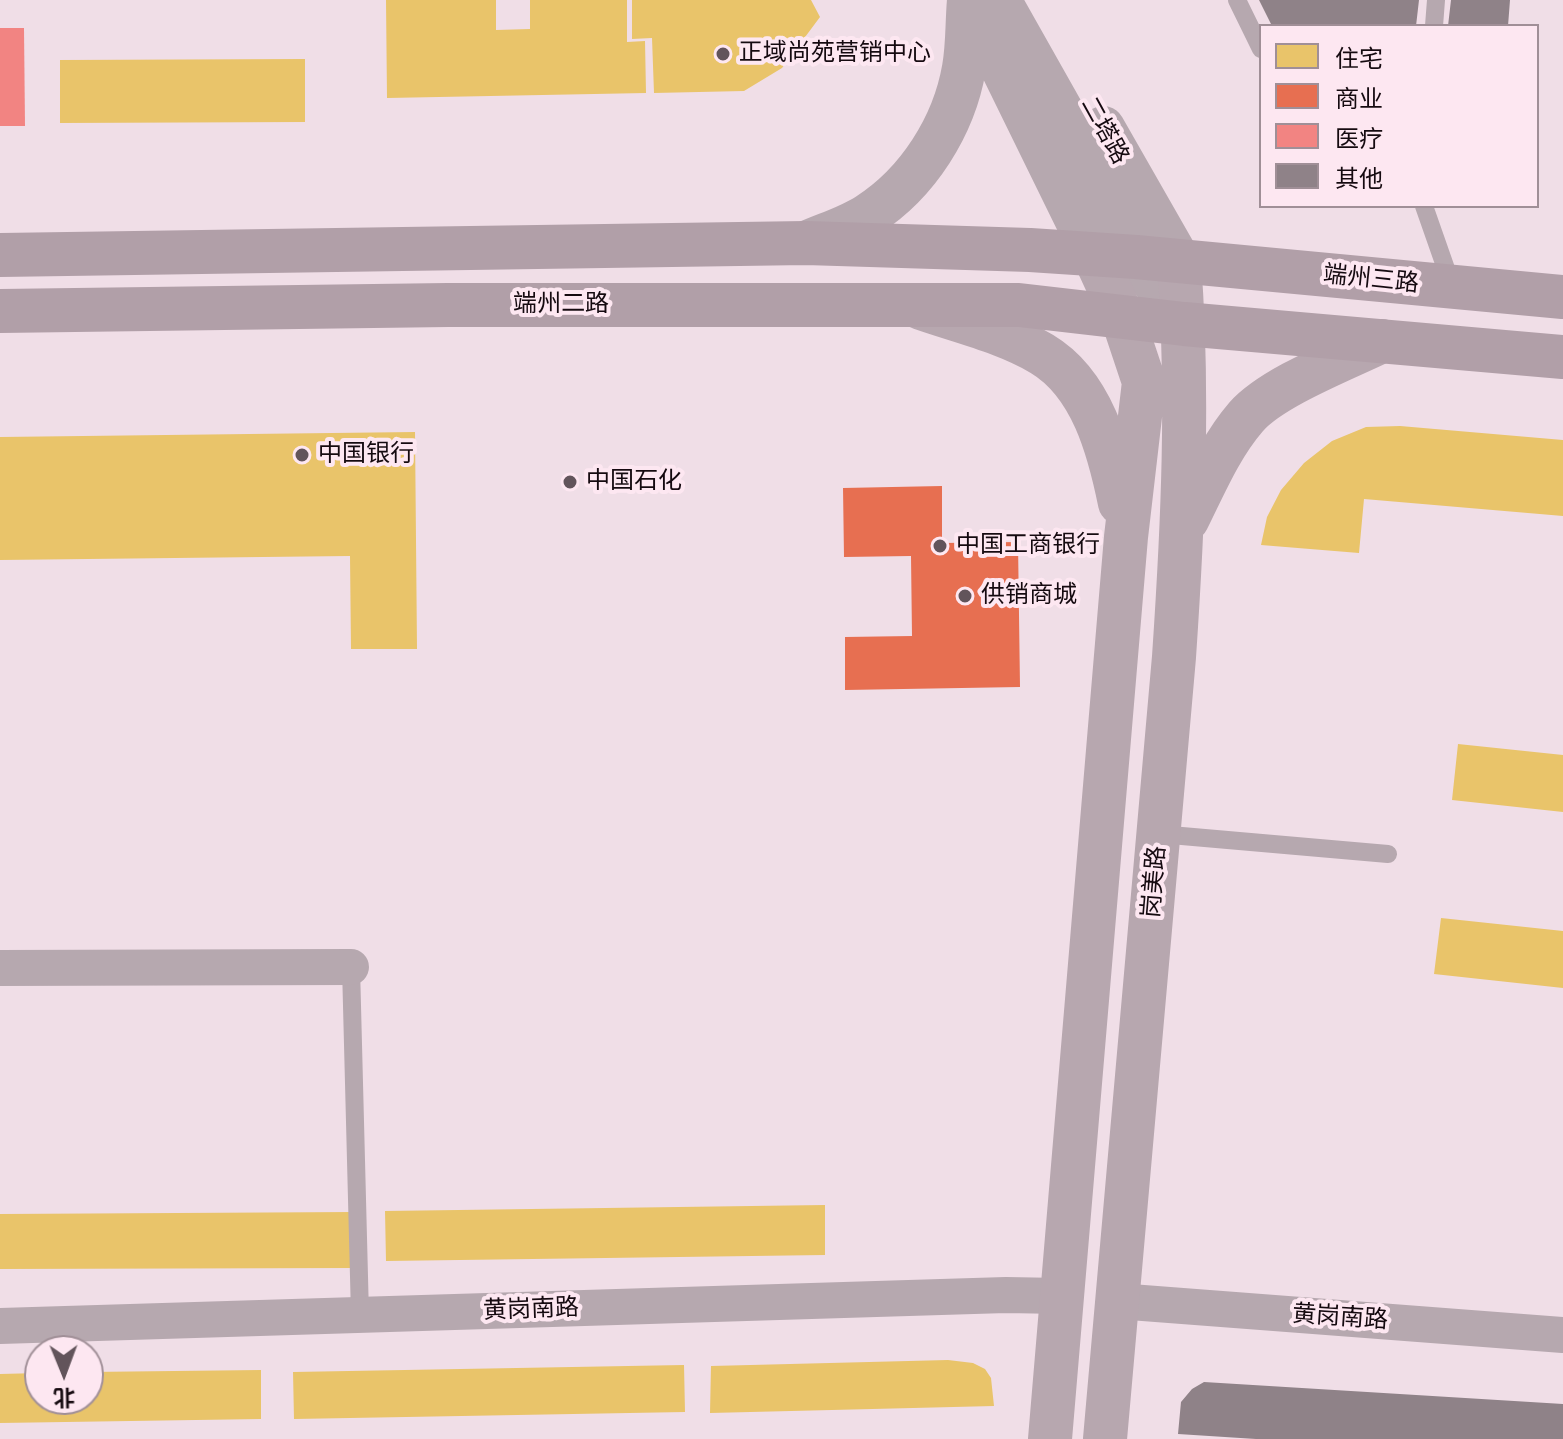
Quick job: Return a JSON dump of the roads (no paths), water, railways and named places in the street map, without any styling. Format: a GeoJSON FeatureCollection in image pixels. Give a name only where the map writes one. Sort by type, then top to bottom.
{"type":"FeatureCollection","features":[{"type":"Feature","properties":{"kind":"main road"},"geometry":{"type":"LineString","coordinates":[[0,255],[806,243],[1030,250],[1115,256],[1122,316],[1144,382],[1126,537],[1050,1439]]}},
{"type":"Feature","properties":{"kind":"main road"},"geometry":{"type":"LineString","coordinates":[[446,248],[448,305]]}},
{"type":"Feature","properties":{"kind":"main road","name":"端州三路"},"geometry":{"type":"LineString","coordinates":[[1115,256],[1563,297]]}},
{"type":"Feature","properties":{"kind":"main road","name":"岗美路"},"geometry":{"type":"LineString","coordinates":[[1105,1439],[1174,657],[1182,530],[1184,324],[1179,261]]}},
{"type":"Feature","properties":{"kind":"main road"},"geometry":{"type":"LineString","coordinates":[[1450,347],[1453,288]]}},
{"type":"Feature","properties":{"kind":"main road"},"geometry":{"type":"LineString","coordinates":[[907,303],[1014,340],[1045,355],[1077,384],[1111,456],[1126,537]]}},
{"type":"Feature","properties":{"kind":"main road","name":"端州二路"},"geometry":{"type":"LineString","coordinates":[[0,311],[907,303],[1019,305],[1184,324]]}},
{"type":"Feature","properties":{"kind":"main road"},"geometry":{"type":"LineString","coordinates":[[1184,324],[1563,357]]}},
{"type":"Feature","properties":{"kind":"main road"},"geometry":{"type":"LineString","coordinates":[[1182,530],[1220,454],[1247,415],[1289,386],[1382,341]]}},
{"type":"Feature","properties":{"kind":"main road"},"geometry":{"type":"LineString","coordinates":[[1116,653],[1174,657]]}},
{"type":"Feature","properties":{"kind":"street"},"geometry":{"type":"LineString","coordinates":[[969,0],[1115,256],[1184,324]]}},
{"type":"Feature","properties":{"kind":"street"},"geometry":{"type":"LineString","coordinates":[[806,243],[868,215],[920,167],[938,141],[956,101],[964,67],[969,0]]}},
{"type":"Feature","properties":{"kind":"street","name":"二塔路"},"geometry":{"type":"LineString","coordinates":[[999,0],[1069,124],[1115,256]]}},
{"type":"Feature","properties":{"kind":"street","name":"二塔路"},"geometry":{"type":"LineString","coordinates":[[1031,0],[1179,261]]}},
{"type":"Feature","properties":{"kind":"street"},"geometry":{"type":"LineString","coordinates":[[0,968],[351,967]]}},
{"type":"Feature","properties":{"kind":"street","name":"黄岗南路"},"geometry":{"type":"LineString","coordinates":[[0,1326],[1061,1296]]}},
{"type":"Feature","properties":{"kind":"street","name":"黄岗南路"},"geometry":{"type":"LineString","coordinates":[[1117,1301],[1563,1335]]}},
{"type":"Feature","properties":{"kind":"lane"},"geometry":{"type":"LineString","coordinates":[[1237,0],[1259,45]]}},
{"type":"Feature","properties":{"kind":"lane"},"geometry":{"type":"LineString","coordinates":[[1434,24],[1436,0]]}},
{"type":"Feature","properties":{"kind":"lane"},"geometry":{"type":"LineString","coordinates":[[1425,208],[1453,288]]}},
{"type":"Feature","properties":{"kind":"lane"},"geometry":{"type":"LineString","coordinates":[[1159,834],[1388,854]]}},
{"type":"Feature","properties":{"kind":"lane"},"geometry":{"type":"LineString","coordinates":[[351,967],[360,1315]]}},
{"type":"Feature","properties":{"kind":"place","name":"正域尚苑营销中心"},"geometry":{"type":"Point","coordinates":[723,54]}},
{"type":"Feature","properties":{"kind":"place","name":"中国银行"},"geometry":{"type":"Point","coordinates":[302,455]}},
{"type":"Feature","properties":{"kind":"place","name":"中国石化"},"geometry":{"type":"Point","coordinates":[570,482]}},
{"type":"Feature","properties":{"kind":"place","name":"中国工商银行"},"geometry":{"type":"Point","coordinates":[940,546]}},
{"type":"Feature","properties":{"kind":"place","name":"供销商城"},"geometry":{"type":"Point","coordinates":[965,596]}}]}
